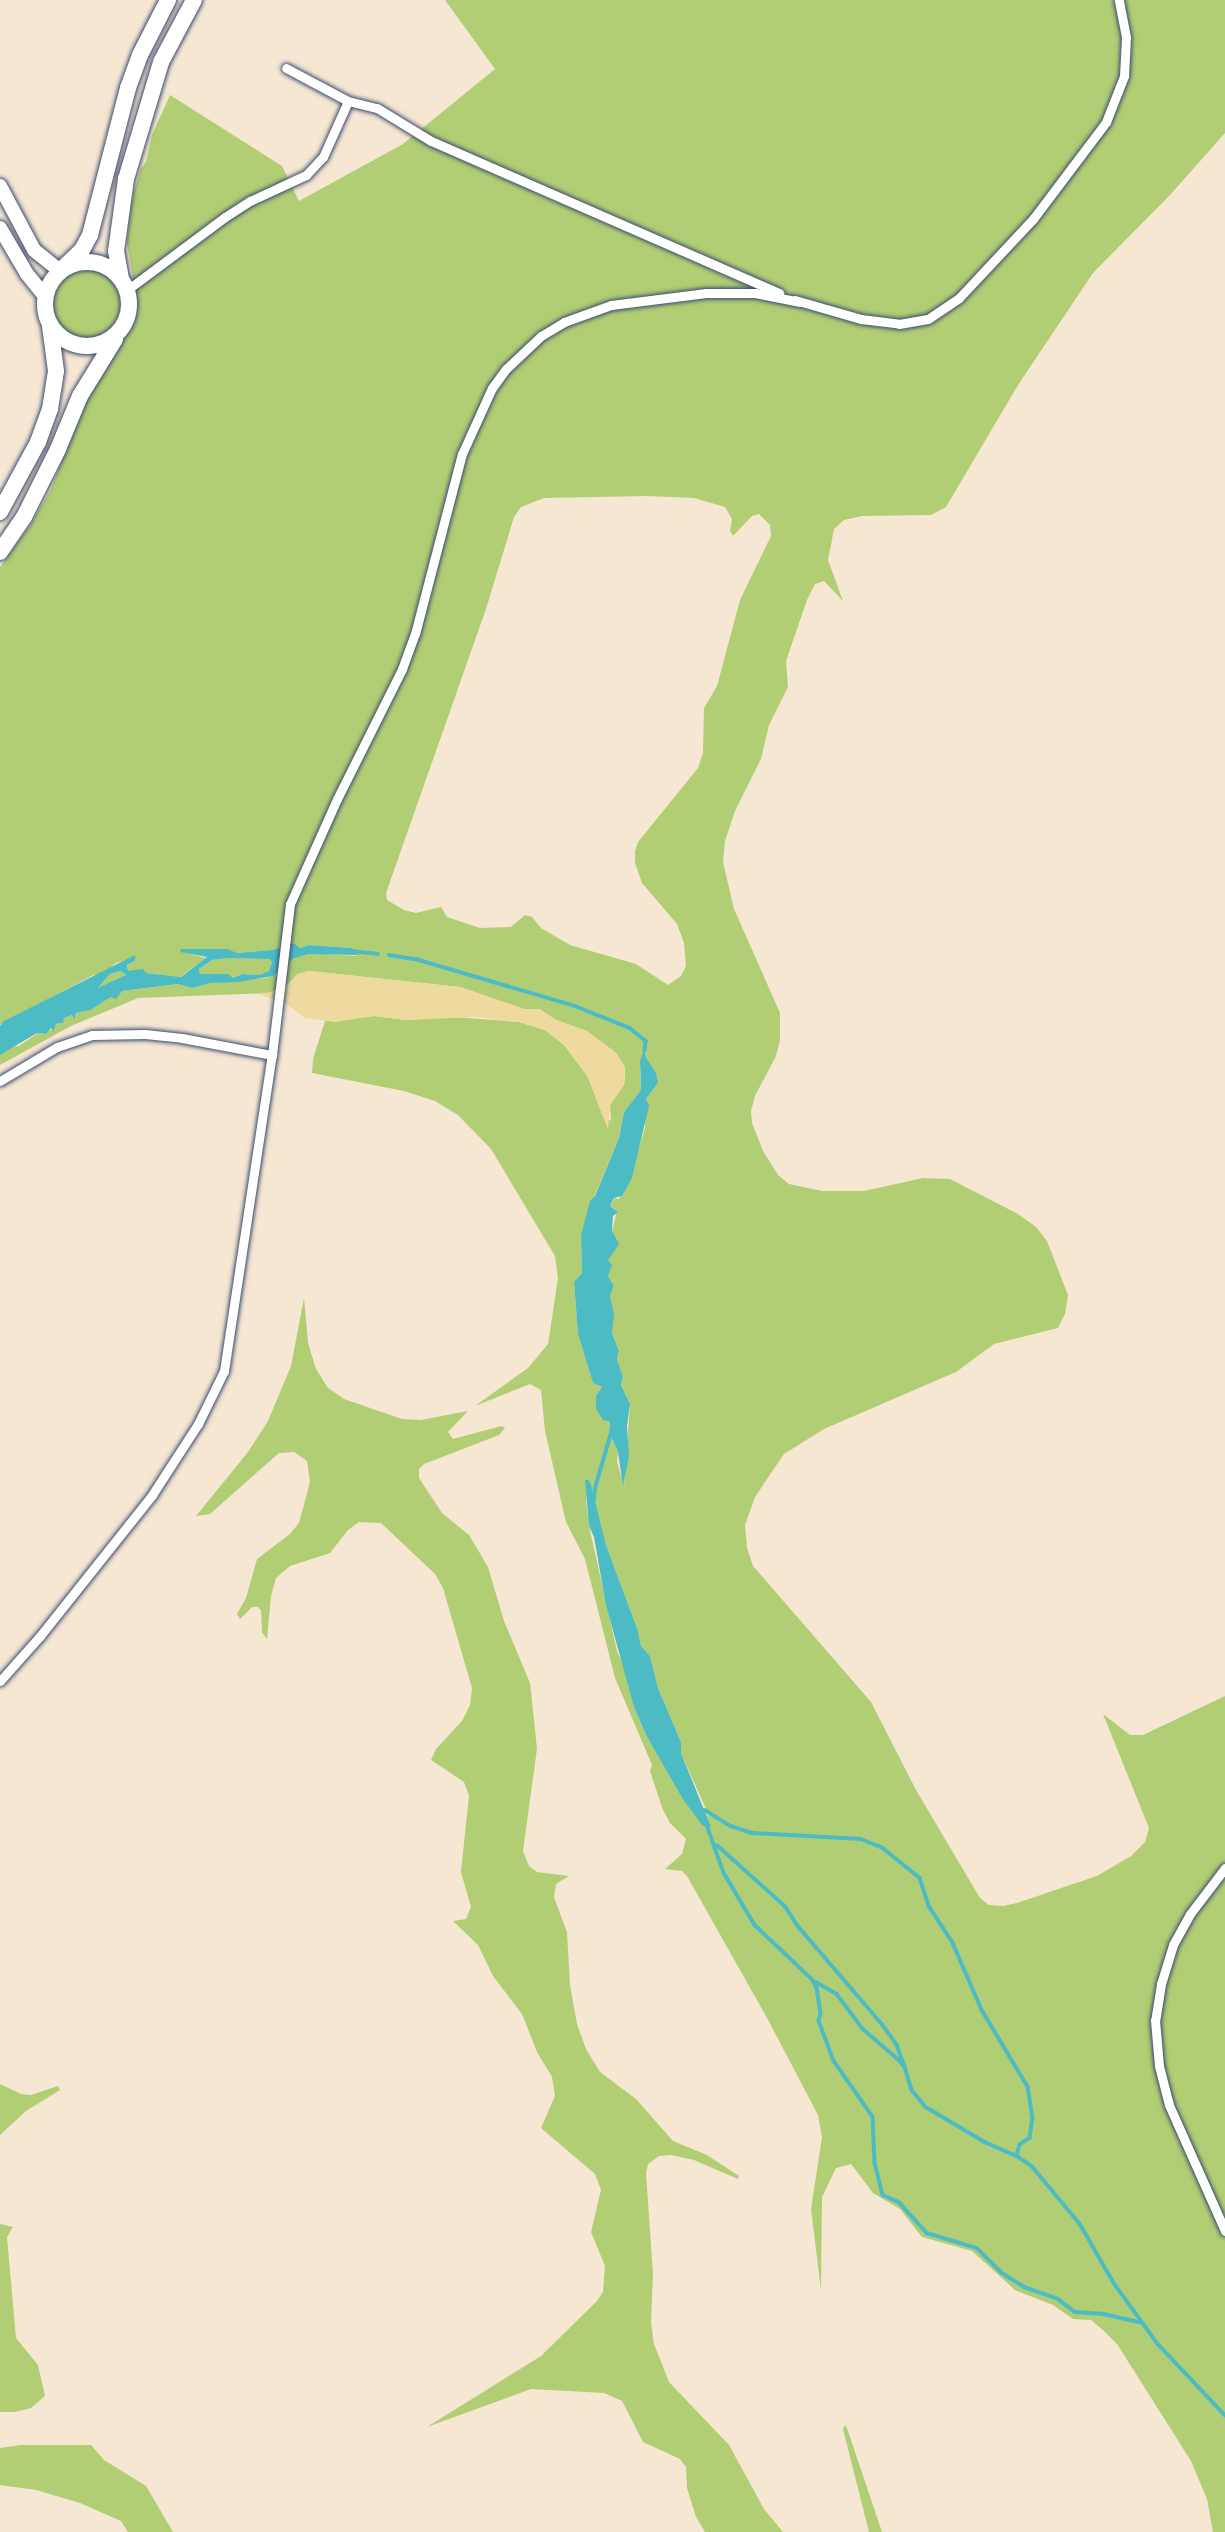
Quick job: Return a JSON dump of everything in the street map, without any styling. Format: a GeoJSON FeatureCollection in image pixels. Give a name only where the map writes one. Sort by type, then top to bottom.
{"type":"FeatureCollection","features":[{"type":"Feature","properties":{"kind":"highway"},"geometry":{"type":"LineString","coordinates":[[0,512],[38,442],[50,409],[56,371],[50,326],[44,306],[45,296],[60,271],[82,250],[90,234],[128,88],[140,55],[168,0]]}},
{"type":"Feature","properties":{"kind":"highway"},"geometry":{"type":"LineString","coordinates":[[0,552],[43,480],[88,380],[122,328],[129,310],[116,251],[126,178],[161,62],[194,0]]}},
{"type":"Feature","properties":{"kind":"highway"},"geometry":{"type":"LineString","coordinates":[[60,271],[72,265],[99,264],[124,284]]}},
{"type":"Feature","properties":{"kind":"highway"},"geometry":{"type":"LineString","coordinates":[[50,326],[65,341],[85,347],[106,342],[122,328]]}},
{"type":"Feature","properties":{"kind":"main road"},"geometry":{"type":"LineString","coordinates":[[0,186],[34,250],[60,271]]}},
{"type":"Feature","properties":{"kind":"main road"},"geometry":{"type":"LineString","coordinates":[[2,237],[45,296]]}},
{"type":"Feature","properties":{"kind":"street"},"geometry":{"type":"LineString","coordinates":[[0,1681],[40,1636],[152,1495],[178,1459],[216,1391],[224,1371],[233,1327],[272,1055],[284,932],[295,888],[402,670],[415,634],[467,442],[481,408],[506,369],[541,337],[564,323],[611,305],[706,293],[755,293],[861,319],[899,324],[928,319],[959,298],[1033,219],[1106,122],[1124,76],[1126,37],[1119,0]]}},
{"type":"Feature","properties":{"kind":"street"},"geometry":{"type":"LineString","coordinates":[[286,68],[348,101],[377,108],[431,141],[800,302]]}},
{"type":"Feature","properties":{"kind":"street"},"geometry":{"type":"LineString","coordinates":[[124,284],[233,211],[293,183],[316,167],[330,146],[348,101]]}},
{"type":"Feature","properties":{"kind":"street"},"geometry":{"type":"LineString","coordinates":[[0,1081],[57,1047],[92,1035],[145,1034],[182,1038],[272,1055]]}},
{"type":"Feature","properties":{"kind":"street"},"geometry":{"type":"LineString","coordinates":[[1225,1868],[1190,1914],[1173,1945],[1161,1984],[1155,2035],[1169,2105],[1225,2231]]}},
{"type":"Feature","properties":{"kind":"green space"},"geometry":{"type":"Polygon","coordinates":[[[445,0],[1225,0],[1225,133],[1170,195],[1093,273],[1018,385],[946,507],[931,515],[862,516],[844,520],[834,529],[828,560],[843,601],[824,581],[815,584],[807,600],[786,661],[788,687],[769,725],[761,759],[735,811],[725,841],[723,862],[734,909],[780,1013],[780,1040],[776,1056],[755,1096],[751,1111],[752,1123],[763,1151],[778,1175],[789,1184],[822,1191],[864,1191],[923,1178],[950,1179],[1018,1214],[1036,1227],[1047,1241],[1068,1295],[1065,1314],[1058,1328],[994,1344],[956,1372],[824,1429],[784,1454],[755,1497],[745,1525],[747,1548],[753,1566],[871,1702],[916,1790],[980,1898],[989,1905],[1017,1903],[1097,1876],[1131,1856],[1145,1842],[1149,1828],[1103,1714],[1130,1735],[1143,1735],[1225,1696],[1225,2532],[1213,2532],[1207,2499],[1191,2461],[1117,2344],[1104,2331],[1091,2320],[1073,2319],[1053,2305],[1015,2290],[972,2251],[922,2237],[900,2209],[873,2193],[851,2164],[836,2168],[822,2197],[821,2290],[811,2209],[822,2137],[818,2115],[687,1876],[682,1871],[665,1869],[682,1854],[686,1839],[670,1823],[663,1810],[650,1771],[652,1765],[615,1678],[585,1559],[566,1522],[545,1431],[541,1390],[530,1384],[475,1406],[528,1368],[548,1344],[558,1278],[555,1256],[491,1149],[458,1115],[435,1101],[404,1091],[312,1073],[313,1059],[325,1021],[374,1016],[407,1020],[455,1017],[519,1022],[545,1030],[564,1045],[588,1077],[602,1114],[611,1121],[610,1105],[624,1085],[625,1077],[625,1067],[616,1053],[587,1031],[556,1020],[539,1009],[524,1009],[460,987],[309,971],[298,974],[288,984],[271,993],[138,998],[71,1026],[0,1065],[0,1055],[9,1047],[19,1046],[38,1033],[46,1034],[49,1029],[52,1031],[56,1024],[62,1023],[64,1018],[72,1015],[74,1020],[76,1013],[92,1008],[122,991],[178,984],[192,988],[211,983],[266,978],[277,974],[292,958],[310,953],[357,956],[352,948],[309,945],[300,948],[293,943],[272,950],[237,953],[186,949],[186,953],[206,958],[180,977],[128,971],[127,965],[135,961],[136,957],[116,963],[101,975],[93,975],[0,1025],[0,567],[31,524],[51,489],[85,403],[134,320],[137,302],[127,243],[131,202],[141,168],[146,162],[152,135],[170,95],[282,166],[299,201],[403,144],[495,69],[445,0]],[[544,498],[521,507],[514,517],[486,609],[386,893],[387,900],[404,910],[416,913],[441,907],[447,917],[480,928],[511,927],[525,915],[532,917],[541,928],[570,945],[636,964],[668,985],[681,976],[686,966],[684,943],[677,924],[642,883],[635,863],[635,851],[638,842],[698,768],[703,753],[704,708],[717,686],[740,600],[771,536],[770,525],[759,514],[752,516],[733,536],[730,531],[732,519],[725,507],[694,498],[544,498]],[[645,1047],[640,1067],[641,1090],[624,1112],[619,1138],[589,1209],[581,1235],[582,1273],[574,1282],[578,1334],[593,1383],[602,1387],[598,1395],[598,1411],[603,1420],[610,1422],[609,1432],[618,1452],[617,1462],[624,1485],[630,1404],[621,1385],[623,1377],[617,1359],[619,1351],[612,1333],[610,1296],[614,1286],[608,1276],[608,1260],[615,1247],[612,1232],[616,1215],[615,1209],[610,1206],[615,1198],[619,1199],[631,1175],[645,1128],[646,1099],[658,1083],[645,1056],[645,1047]],[[589,1480],[586,1500],[589,1526],[617,1651],[625,1669],[634,1707],[646,1735],[682,1798],[709,1816],[681,1753],[681,1742],[658,1688],[650,1656],[641,1646],[606,1545],[589,1480]]]}},
{"type":"Feature","properties":{"kind":"green space"},"geometry":{"type":"Polygon","coordinates":[[[81,270],[95,270],[108,276],[117,285],[123,305],[121,318],[113,330],[95,340],[81,340],[68,334],[59,325],[53,312],[53,298],[59,285],[68,276],[81,270]]]}},
{"type":"Feature","properties":{"kind":"green space"},"geometry":{"type":"Polygon","coordinates":[[[269,959],[272,962],[269,971],[259,975],[242,974],[233,978],[200,974],[199,969],[212,960],[269,959]]]}},
{"type":"Feature","properties":{"kind":"green space"},"geometry":{"type":"Polygon","coordinates":[[[121,971],[126,975],[117,982],[98,988],[110,974],[121,971]]]}},
{"type":"Feature","properties":{"kind":"green space"},"geometry":{"type":"Polygon","coordinates":[[[304,1298],[308,1343],[316,1369],[328,1388],[344,1399],[402,1419],[421,1420],[468,1411],[448,1432],[453,1439],[501,1426],[505,1428],[499,1435],[424,1464],[419,1469],[419,1478],[442,1513],[469,1535],[488,1567],[504,1621],[530,1683],[537,1749],[523,1851],[529,1866],[537,1872],[569,1876],[556,1884],[554,1897],[567,1932],[570,1985],[577,2024],[586,2049],[600,2072],[636,2099],[673,2141],[707,2155],[739,2176],[738,2179],[694,2160],[671,2155],[659,2156],[648,2164],[646,2173],[653,2274],[651,2323],[654,2344],[669,2382],[729,2445],[764,2509],[783,2532],[705,2532],[696,2517],[687,2488],[686,2467],[680,2459],[643,2442],[622,2401],[604,2393],[531,2389],[427,2427],[541,2356],[597,2301],[603,2292],[605,2266],[591,2232],[601,2190],[595,2174],[541,2128],[555,2096],[552,2077],[537,2052],[522,2014],[493,1976],[478,1945],[453,1921],[466,1919],[471,1907],[461,1872],[469,1796],[464,1782],[431,1760],[436,1749],[462,1721],[470,1705],[472,1688],[443,1588],[435,1574],[381,1523],[359,1522],[348,1530],[330,1553],[290,1566],[276,1578],[271,1596],[267,1639],[262,1632],[261,1610],[258,1607],[252,1607],[240,1619],[237,1614],[246,1598],[257,1559],[290,1534],[299,1523],[310,1482],[307,1461],[294,1452],[279,1453],[210,1514],[196,1516],[248,1452],[268,1421],[291,1366],[304,1298]]]}},
{"type":"Feature","properties":{"kind":"green space"},"geometry":{"type":"Polygon","coordinates":[[[0,2084],[21,2094],[31,2095],[58,2086],[60,2090],[26,2111],[0,2135],[0,2084]]]}},
{"type":"Feature","properties":{"kind":"green space"},"geometry":{"type":"Polygon","coordinates":[[[0,2224],[13,2227],[7,2237],[16,2338],[38,2365],[45,2396],[31,2408],[15,2412],[0,2412],[0,2224]]]}},
{"type":"Feature","properties":{"kind":"green space"},"geometry":{"type":"Polygon","coordinates":[[[845,2425],[882,2532],[869,2532],[843,2429],[845,2425]]]}},
{"type":"Feature","properties":{"kind":"green space"},"geometry":{"type":"Polygon","coordinates":[[[21,2445],[91,2445],[104,2460],[146,2486],[173,2532],[128,2532],[121,2521],[80,2503],[36,2490],[0,2485],[0,2448],[21,2445]]]}},
{"type":"Feature","properties":{"kind":"sand"},"geometry":{"type":"Polygon","coordinates":[[[309,971],[460,987],[524,1009],[539,1009],[556,1020],[587,1031],[616,1053],[625,1067],[624,1085],[610,1105],[608,1129],[588,1077],[564,1045],[545,1030],[519,1022],[474,1017],[407,1020],[374,1016],[335,1022],[305,1018],[285,1003],[258,994],[271,992],[288,984],[298,974],[309,971]]]}},
{"type":"Feature","properties":{"kind":"water"},"geometry":{"type":"Polygon","coordinates":[[[294,943],[300,948],[309,945],[352,948],[358,955],[308,954],[292,959],[273,976],[238,982],[211,983],[192,988],[178,984],[122,991],[116,999],[111,997],[90,1010],[76,1013],[74,1020],[72,1015],[64,1018],[63,1023],[56,1024],[53,1032],[51,1028],[46,1034],[37,1033],[0,1055],[0,1026],[4,1021],[133,956],[136,956],[135,961],[127,965],[128,971],[143,969],[146,973],[181,977],[207,957],[180,952],[181,949],[227,949],[237,953],[272,950],[294,943]],[[269,959],[212,960],[199,969],[200,974],[228,974],[233,978],[242,974],[259,975],[269,971],[272,962],[269,959]],[[121,971],[110,974],[98,988],[126,975],[121,971]]]}},
{"type":"Feature","properties":{"kind":"water"},"geometry":{"type":"Polygon","coordinates":[[[645,1047],[645,1056],[656,1073],[658,1083],[646,1099],[649,1106],[632,1178],[622,1196],[614,1198],[610,1206],[618,1212],[613,1216],[612,1231],[619,1244],[608,1260],[612,1265],[608,1276],[614,1286],[610,1296],[614,1314],[612,1333],[619,1351],[617,1359],[623,1377],[621,1385],[630,1404],[627,1426],[629,1457],[623,1486],[618,1452],[609,1432],[610,1422],[603,1420],[596,1409],[596,1396],[602,1387],[593,1383],[578,1334],[574,1282],[582,1273],[581,1235],[590,1201],[595,1196],[619,1138],[624,1112],[641,1090],[640,1061],[645,1047]]]}},
{"type":"Feature","properties":{"kind":"water"},"geometry":{"type":"Polygon","coordinates":[[[585,1480],[589,1480],[591,1485],[606,1545],[641,1646],[650,1656],[658,1688],[681,1742],[681,1753],[711,1827],[703,1826],[682,1798],[646,1735],[634,1707],[606,1605],[594,1537],[589,1526],[585,1480]]]}},
{"type":"Feature","properties":{"kind":"waterway"},"geometry":{"type":"LineString","coordinates":[[351,951],[378,954]]}},
{"type":"Feature","properties":{"kind":"waterway"},"geometry":{"type":"LineString","coordinates":[[389,955],[419,960],[575,1006],[630,1028],[646,1041],[645,1050]]}},
{"type":"Feature","properties":{"kind":"waterway"},"geometry":{"type":"LineString","coordinates":[[594,1500],[611,1433]]}},
{"type":"Feature","properties":{"kind":"waterway"},"geometry":{"type":"LineString","coordinates":[[705,1810],[731,1826],[753,1833],[861,1839],[883,1848],[920,1878],[929,1906],[953,1943],[982,2010],[1028,2087],[1033,2117],[1030,2138],[1020,2145],[1017,2156],[1032,2166],[1080,2224],[1114,2283],[1158,2344],[1225,2415]]}},
{"type":"Feature","properties":{"kind":"waterway"},"geometry":{"type":"LineString","coordinates":[[707,1825],[724,1873],[755,1925],[812,1979],[817,1988],[821,2014],[819,2021],[834,2061],[873,2117],[875,2163],[883,2195],[899,2202],[927,2233],[977,2248],[1002,2273],[1024,2287],[1058,2299],[1075,2312],[1104,2314],[1139,2322]]}},
{"type":"Feature","properties":{"kind":"waterway"},"geometry":{"type":"LineString","coordinates":[[717,1845],[785,1906],[798,1926],[882,2024],[897,2045],[905,2067]]}},
{"type":"Feature","properties":{"kind":"waterway"},"geometry":{"type":"LineString","coordinates":[[816,1982],[837,1994],[863,2029],[898,2059],[905,2067],[912,2090],[926,2107],[985,2142],[1017,2156]]}}]}
